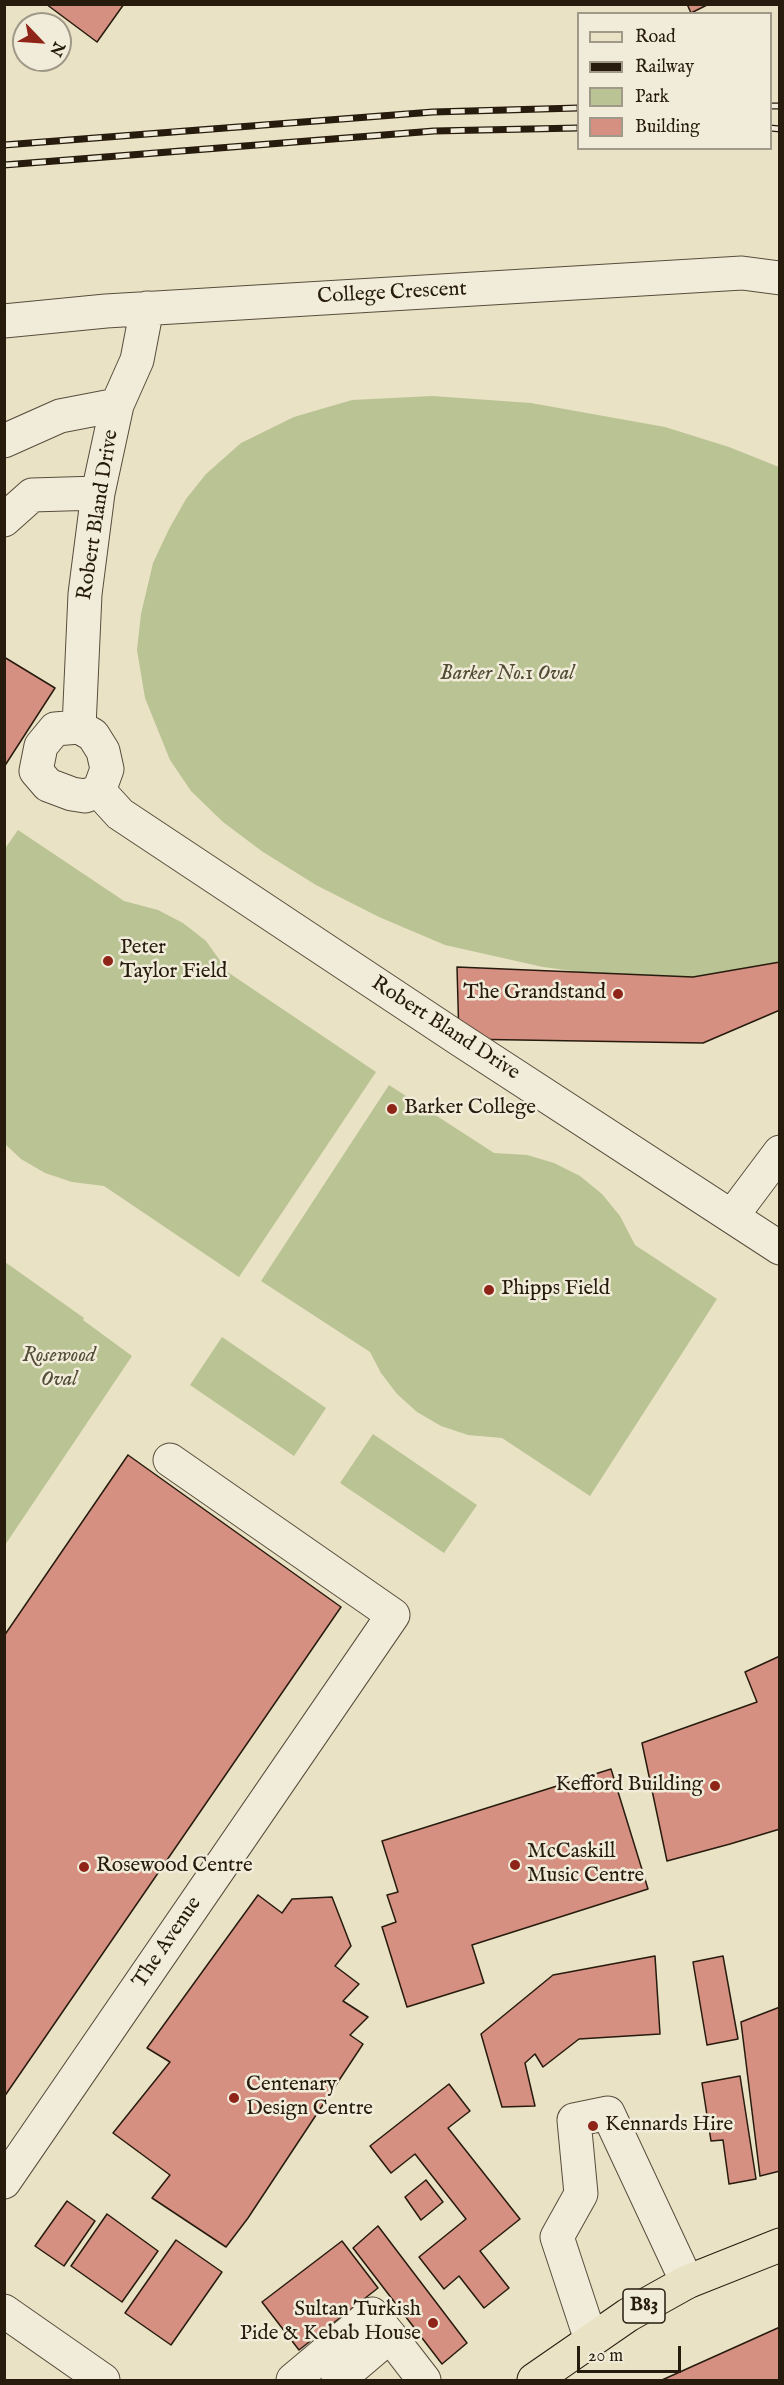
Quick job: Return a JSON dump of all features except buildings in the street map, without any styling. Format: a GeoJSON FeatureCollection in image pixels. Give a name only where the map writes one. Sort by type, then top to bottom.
{"type":"FeatureCollection","features":[{"type":"Feature","properties":{"kind":"main road","name":"B83"},"geometry":{"type":"LineString","coordinates":[[534,2380],[628,2314],[687,2282],[780,2245]]}},
{"type":"Feature","properties":{"kind":"street","name":"College Crescent"},"geometry":{"type":"LineString","coordinates":[[4,321],[147,308],[742,273],[780,278]]}},
{"type":"Feature","properties":{"kind":"street","name":"Robert Bland Drive"},"geometry":{"type":"LineString","coordinates":[[79,727],[85,594],[98,493],[117,405],[137,360],[147,308]]}},
{"type":"Feature","properties":{"kind":"street"},"geometry":{"type":"LineString","coordinates":[[4,441],[60,416],[117,405]]}},
{"type":"Feature","properties":{"kind":"street"},"geometry":{"type":"LineString","coordinates":[[4,520],[32,495],[98,493]]}},
{"type":"Feature","properties":{"kind":"street"},"geometry":{"type":"LineString","coordinates":[[79,727],[93,735],[103,751],[107,770],[99,791],[85,796],[72,794],[48,786],[36,771],[41,746],[55,729],[79,727]]}},
{"type":"Feature","properties":{"kind":"street","name":"Robert Bland Drive"},"geometry":{"type":"LineString","coordinates":[[99,791],[120,814],[780,1248]]}},
{"type":"Feature","properties":{"kind":"street"},"geometry":{"type":"LineString","coordinates":[[732,1215],[780,1152]]}},
{"type":"Feature","properties":{"kind":"street","name":"The Avenue"},"geometry":{"type":"LineString","coordinates":[[4,2182],[393,1615],[170,1460]]}},
{"type":"Feature","properties":{"kind":"street"},"geometry":{"type":"LineString","coordinates":[[591,2340],[557,2237],[581,2194],[574,2120],[608,2113],[687,2282]]}},
{"type":"Feature","properties":{"kind":"street"},"geometry":{"type":"LineString","coordinates":[[298,2379],[372,2314],[424,2380]]}},
{"type":"Feature","properties":{"kind":"street"},"geometry":{"type":"LineString","coordinates":[[8,2322],[84,2375]]}},
{"type":"Feature","properties":{"kind":"street"},"geometry":{"type":"LineString","coordinates":[[338,2380],[390,2336]]}},
{"type":"Feature","properties":{"kind":"green space","name":"Barker No.1 Oval"},"geometry":{"type":"Polygon","coordinates":[[[432,396],[531,403],[665,427],[729,447],[779,467],[779,962],[693,977],[618,977],[543,967],[445,945],[379,917],[316,885],[263,852],[223,822],[191,791],[170,760],[145,698],[137,650],[141,614],[153,563],[186,499],[206,474],[241,443],[294,417],[352,400],[432,396]]]}},
{"type":"Feature","properties":{"kind":"green space","name":"Peter Taylor Field"},"geometry":{"type":"Polygon","coordinates":[[[18,830],[124,901],[158,910],[183,923],[206,941],[229,973],[376,1072],[239,1277],[104,1186],[72,1182],[45,1173],[21,1159],[5,1144],[4,850],[18,830]]]}},
{"type":"Feature","properties":{"kind":"green space","name":"Phipps Field"},"geometry":{"type":"Polygon","coordinates":[[[389,1085],[494,1153],[527,1155],[554,1163],[580,1176],[602,1194],[620,1216],[635,1245],[717,1299],[590,1496],[502,1438],[468,1435],[441,1426],[417,1412],[397,1394],[381,1373],[370,1352],[261,1281],[389,1085]]]}},
{"type":"Feature","properties":{"kind":"green space","name":"Rosewood Oval"},"geometry":{"type":"Polygon","coordinates":[[[5,1262],[84,1318],[83,1320],[132,1356],[5,1545],[5,1262]]]}},
{"type":"Feature","properties":{"kind":"green space"},"geometry":{"type":"Polygon","coordinates":[[[222,1337],[326,1408],[294,1456],[190,1385],[222,1337]]]}},
{"type":"Feature","properties":{"kind":"green space"},"geometry":{"type":"Polygon","coordinates":[[[373,1434],[477,1505],[444,1553],[340,1483],[373,1434]]]}},
{"type":"Feature","properties":{"kind":"railway"},"geometry":{"type":"LineString","coordinates":[[772,106],[780,106]]}},
{"type":"Feature","properties":{"kind":"railway"},"geometry":{"type":"LineString","coordinates":[[4,145],[433,112],[577,108]]}},
{"type":"Feature","properties":{"kind":"railway"},"geometry":{"type":"LineString","coordinates":[[4,165],[434,131],[577,128]]}},
{"type":"Feature","properties":{"kind":"railway"},"geometry":{"type":"LineString","coordinates":[[772,128],[780,129]]}},
{"type":"Feature","properties":{"kind":"place","name":"Peter Taylor Field"},"geometry":{"type":"Point","coordinates":[108,961]}},
{"type":"Feature","properties":{"kind":"place","name":"The Grandstand"},"geometry":{"type":"Point","coordinates":[618,994]}},
{"type":"Feature","properties":{"kind":"place","name":"Barker College"},"geometry":{"type":"Point","coordinates":[392,1109]}},
{"type":"Feature","properties":{"kind":"place","name":"Phipps Field"},"geometry":{"type":"Point","coordinates":[489,1290]}},
{"type":"Feature","properties":{"kind":"place","name":"Kefford Building"},"geometry":{"type":"Point","coordinates":[715,1786]}},
{"type":"Feature","properties":{"kind":"place","name":"McCaskill Music Centre"},"geometry":{"type":"Point","coordinates":[515,1865]}},
{"type":"Feature","properties":{"kind":"place","name":"Rosewood Centre"},"geometry":{"type":"Point","coordinates":[84,1867]}},
{"type":"Feature","properties":{"kind":"place","name":"Centenary Design Centre"},"geometry":{"type":"Point","coordinates":[234,2098]}},
{"type":"Feature","properties":{"kind":"place","name":"Kennards Hire"},"geometry":{"type":"Point","coordinates":[593,2126]}},
{"type":"Feature","properties":{"kind":"place","name":"Sultan Turkish Pide & Kebab House"},"geometry":{"type":"Point","coordinates":[433,2323]}}]}
